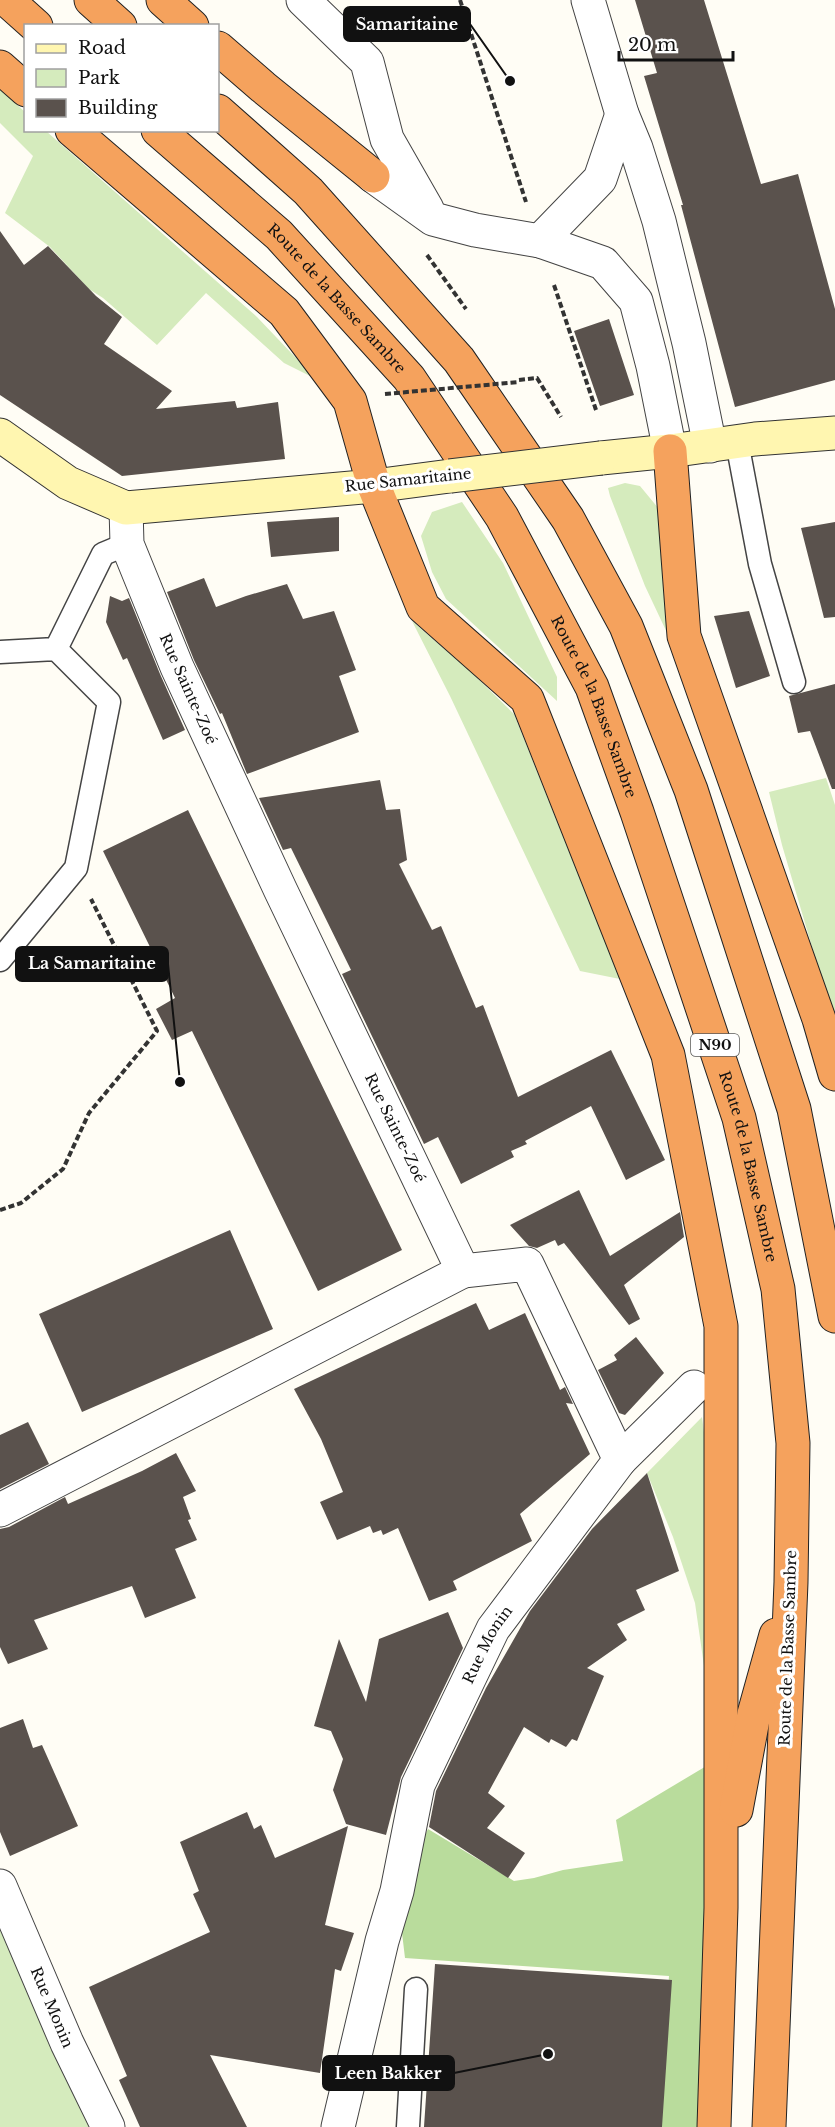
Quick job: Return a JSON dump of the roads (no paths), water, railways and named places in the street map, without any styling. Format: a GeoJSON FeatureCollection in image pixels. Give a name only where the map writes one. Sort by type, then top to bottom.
{"type":"FeatureCollection","features":[{"type":"Feature","properties":{"kind":"highway"},"geometry":{"type":"LineString","coordinates":[[7,0],[34,24]]}},
{"type":"Feature","properties":{"kind":"highway"},"geometry":{"type":"LineString","coordinates":[[91,0],[118,24]]}},
{"type":"Feature","properties":{"kind":"highway"},"geometry":{"type":"LineString","coordinates":[[163,0],[190,24]]}},
{"type":"Feature","properties":{"kind":"highway"},"geometry":{"type":"LineString","coordinates":[[219,49],[374,176]]}},
{"type":"Feature","properties":{"kind":"highway"},"geometry":{"type":"LineString","coordinates":[[0,67],[24,88]]}},
{"type":"Feature","properties":{"kind":"highway"},"geometry":{"type":"LineString","coordinates":[[219,112],[308,192],[459,360],[568,519],[626,626],[691,790],[794,1109],[835,1316]]}},
{"type":"Feature","properties":{"kind":"highway"},"geometry":{"type":"LineString","coordinates":[[74,132],[284,312],[350,401],[374,486],[423,606],[527,699],[668,1055],[721,1326],[721,1887],[714,2127]]}},
{"type":"Feature","properties":{"kind":"highway","name":"Route de la Basse Sambre"},"geometry":{"type":"LineString","coordinates":[[160,132],[279,235],[409,378],[502,517],[592,687],[637,812],[740,1118],[778,1289],[793,1443],[791,1582],[769,2127]]}},
{"type":"Feature","properties":{"kind":"highway"},"geometry":{"type":"LineString","coordinates":[[670,451],[684,636],[819,1019],[835,1074]]}},
{"type":"Feature","properties":{"kind":"highway"},"geometry":{"type":"LineString","coordinates":[[721,1887],[754,1714],[791,1582]]}},
{"type":"Feature","properties":{"kind":"highway"},"geometry":{"type":"LineString","coordinates":[[715,2088],[720,2127]]}},
{"type":"Feature","properties":{"kind":"street"},"geometry":{"type":"LineString","coordinates":[[303,0],[367,62],[387,139],[433,219]]}},
{"type":"Feature","properties":{"kind":"street"},"geometry":{"type":"LineString","coordinates":[[588,0],[622,114],[636,148],[659,221],[689,343],[724,444]]}},
{"type":"Feature","properties":{"kind":"street"},"geometry":{"type":"LineString","coordinates":[[540,241],[600,179],[622,114]]}},
{"type":"Feature","properties":{"kind":"street"},"geometry":{"type":"LineString","coordinates":[[374,176],[433,219],[475,231],[540,241],[603,263],[636,301],[653,366],[670,451]]}},
{"type":"Feature","properties":{"kind":"street","name":"Rue Samaritaine"},"geometry":{"type":"LineString","coordinates":[[0,435],[68,483],[126,508],[374,486],[601,458],[835,433]]}},
{"type":"Feature","properties":{"kind":"street","name":"Rue Sainte-Zoé"},"geometry":{"type":"LineString","coordinates":[[126,508],[127,544],[187,688],[463,1271]]}},
{"type":"Feature","properties":{"kind":"street"},"geometry":{"type":"LineString","coordinates":[[0,1510],[463,1271],[527,1264],[620,1460]]}},
{"type":"Feature","properties":{"kind":"street","name":"Rue Monin"},"geometry":{"type":"LineString","coordinates":[[338,2127],[382,1941],[397,1891],[418,1785],[492,1629],[620,1460],[694,1387]]}},
{"type":"Feature","properties":{"kind":"street","name":"Rue Monin"},"geometry":{"type":"LineString","coordinates":[[0,1886],[67,2043],[108,2127]]}},
{"type":"Feature","properties":{"kind":"lane"},"geometry":{"type":"LineString","coordinates":[[724,444],[794,682]]}},
{"type":"Feature","properties":{"kind":"lane"},"geometry":{"type":"LineString","coordinates":[[56,649],[103,554],[127,544]]}},
{"type":"Feature","properties":{"kind":"lane"},"geometry":{"type":"LineString","coordinates":[[0,652],[56,649],[109,702],[76,868],[0,960]]}},
{"type":"Feature","properties":{"kind":"lane"},"geometry":{"type":"LineString","coordinates":[[408,2127],[416,1989]]}},
{"type":"Feature","properties":{"kind":"place","name":"Samaritaine"},"geometry":{"type":"Point","coordinates":[510,81]}},
{"type":"Feature","properties":{"kind":"place","name":"La Samaritaine"},"geometry":{"type":"Point","coordinates":[180,1082]}},
{"type":"Feature","properties":{"kind":"place","name":"Leen Bakker"},"geometry":{"type":"Point","coordinates":[548,2054]}}]}
